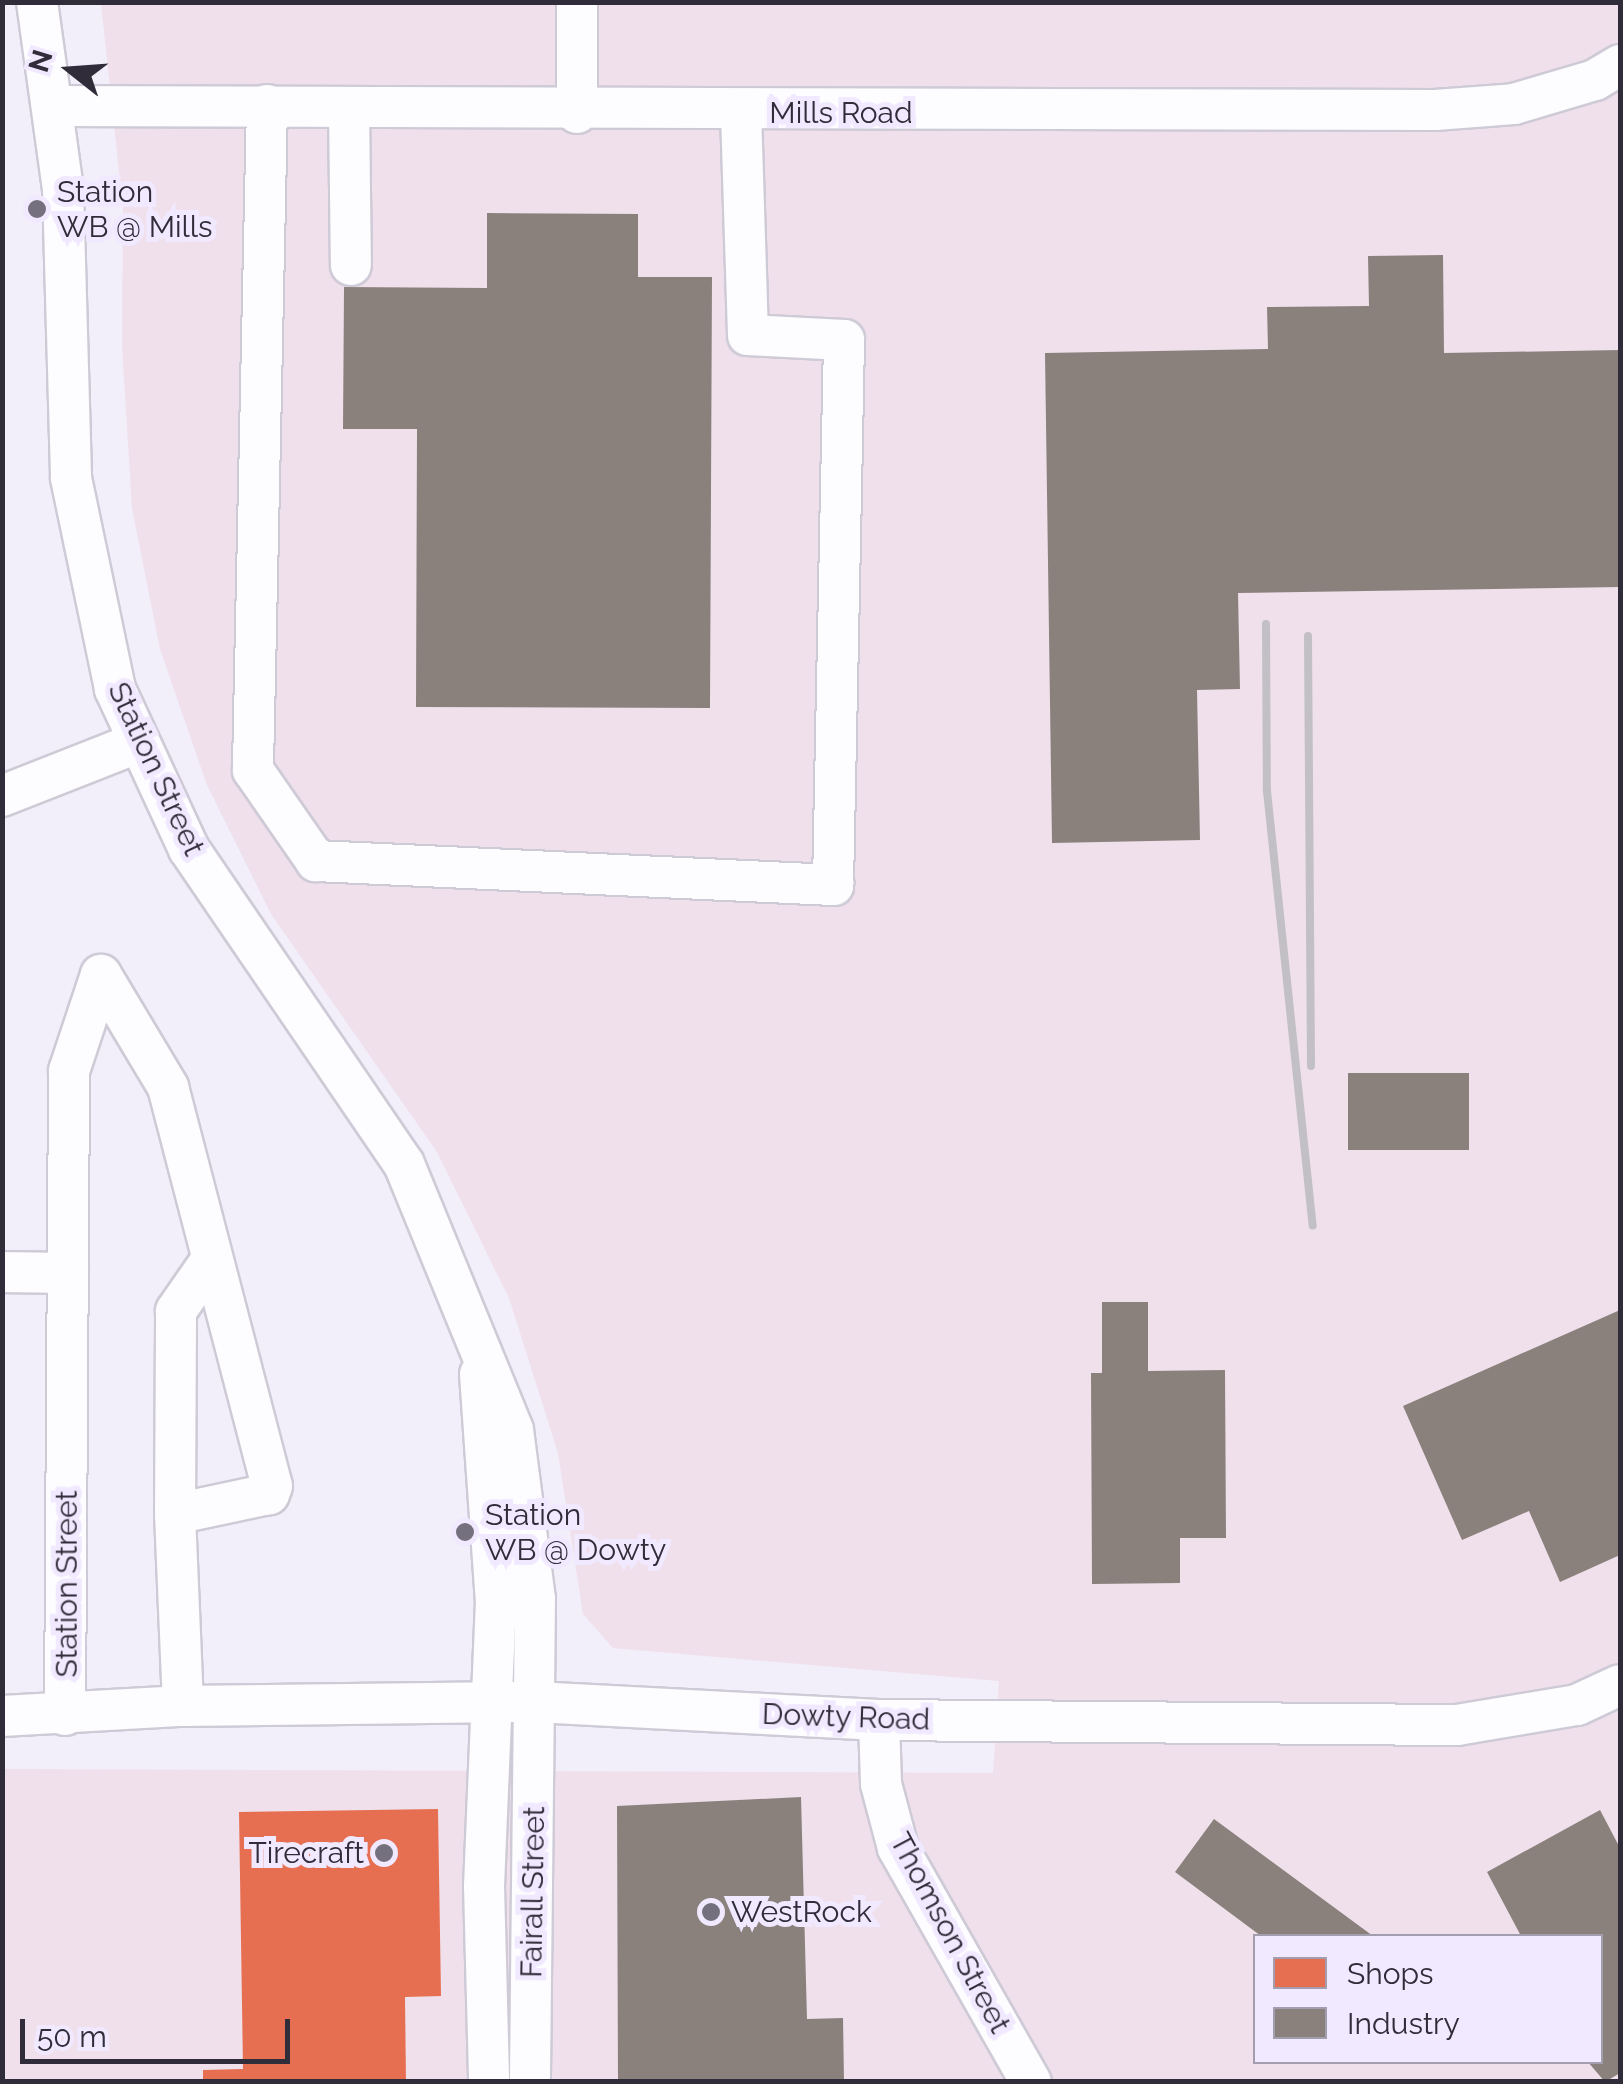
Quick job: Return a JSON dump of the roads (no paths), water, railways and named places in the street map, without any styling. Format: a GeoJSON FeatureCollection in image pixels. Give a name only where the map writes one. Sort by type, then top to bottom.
{"type":"FeatureCollection","features":[{"type":"Feature","properties":{"kind":"street","name":"Station Street"},"geometry":{"type":"LineString","coordinates":[[37,2],[63,189],[71,478],[94,605],[116,689],[189,849],[404,1164],[513,1430],[528,1509],[536,1702]]}},
{"type":"Feature","properties":{"kind":"street"},"geometry":{"type":"LineString","coordinates":[[577,2],[577,112]]}},
{"type":"Feature","properties":{"kind":"street","name":"Mills Road"},"geometry":{"type":"LineString","coordinates":[[53,106],[267,105],[741,113],[1435,110],[1514,104],[1596,80],[1620,64]]}},
{"type":"Feature","properties":{"kind":"street"},"geometry":{"type":"LineString","coordinates":[[267,105],[253,770],[316,861],[832,886],[844,340],[748,335],[741,113]]}},
{"type":"Feature","properties":{"kind":"street"},"geometry":{"type":"LineString","coordinates":[[349,108],[352,265]]}},
{"type":"Feature","properties":{"kind":"street"},"geometry":{"type":"LineString","coordinates":[[2,796],[138,742]]}},
{"type":"Feature","properties":{"kind":"street","name":"Station Street"},"geometry":{"type":"LineString","coordinates":[[2,1716],[65,1715],[69,1071],[100,975],[168,1087],[212,1259]]}},
{"type":"Feature","properties":{"kind":"street"},"geometry":{"type":"LineString","coordinates":[[175,1514],[269,1494],[272,1486],[212,1259]]}},
{"type":"Feature","properties":{"kind":"street"},"geometry":{"type":"LineString","coordinates":[[183,1706],[175,1514],[176,1311],[212,1259]]}},
{"type":"Feature","properties":{"kind":"street"},"geometry":{"type":"LineString","coordinates":[[2,1272],[68,1273]]}},
{"type":"Feature","properties":{"kind":"street","name":"Station Street"},"geometry":{"type":"LineString","coordinates":[[478,1346],[494,1518],[484,1946],[490,2082]]}},
{"type":"Feature","properties":{"kind":"street","name":"Dowty Road"},"geometry":{"type":"LineString","coordinates":[[65,1715],[183,1706],[536,1702],[879,1720],[1457,1726],[1577,1705],[1620,1685]]}},
{"type":"Feature","properties":{"kind":"street","name":"Fairall Street"},"geometry":{"type":"LineString","coordinates":[[530,2082],[536,1702]]}},
{"type":"Feature","properties":{"kind":"street","name":"Thomson Street"},"geometry":{"type":"LineString","coordinates":[[879,1720],[881,1784],[898,1848],[1032,2082]]}},
{"type":"Feature","properties":{"kind":"railway"},"geometry":{"type":"LineString","coordinates":[[1266,624],[1267,791],[1313,1226]]}},
{"type":"Feature","properties":{"kind":"railway"},"geometry":{"type":"LineString","coordinates":[[1308,636],[1311,1066]]}},
{"type":"Feature","properties":{"kind":"place","name":"Station WB @ Mills"},"geometry":{"type":"Point","coordinates":[37,209]}},
{"type":"Feature","properties":{"kind":"place","name":"Station WB @ Dowty"},"geometry":{"type":"Point","coordinates":[465,1532]}},
{"type":"Feature","properties":{"kind":"place","name":"Tirecraft"},"geometry":{"type":"Point","coordinates":[384,1853]}},
{"type":"Feature","properties":{"kind":"place","name":"WestRock"},"geometry":{"type":"Point","coordinates":[711,1912]}}]}
